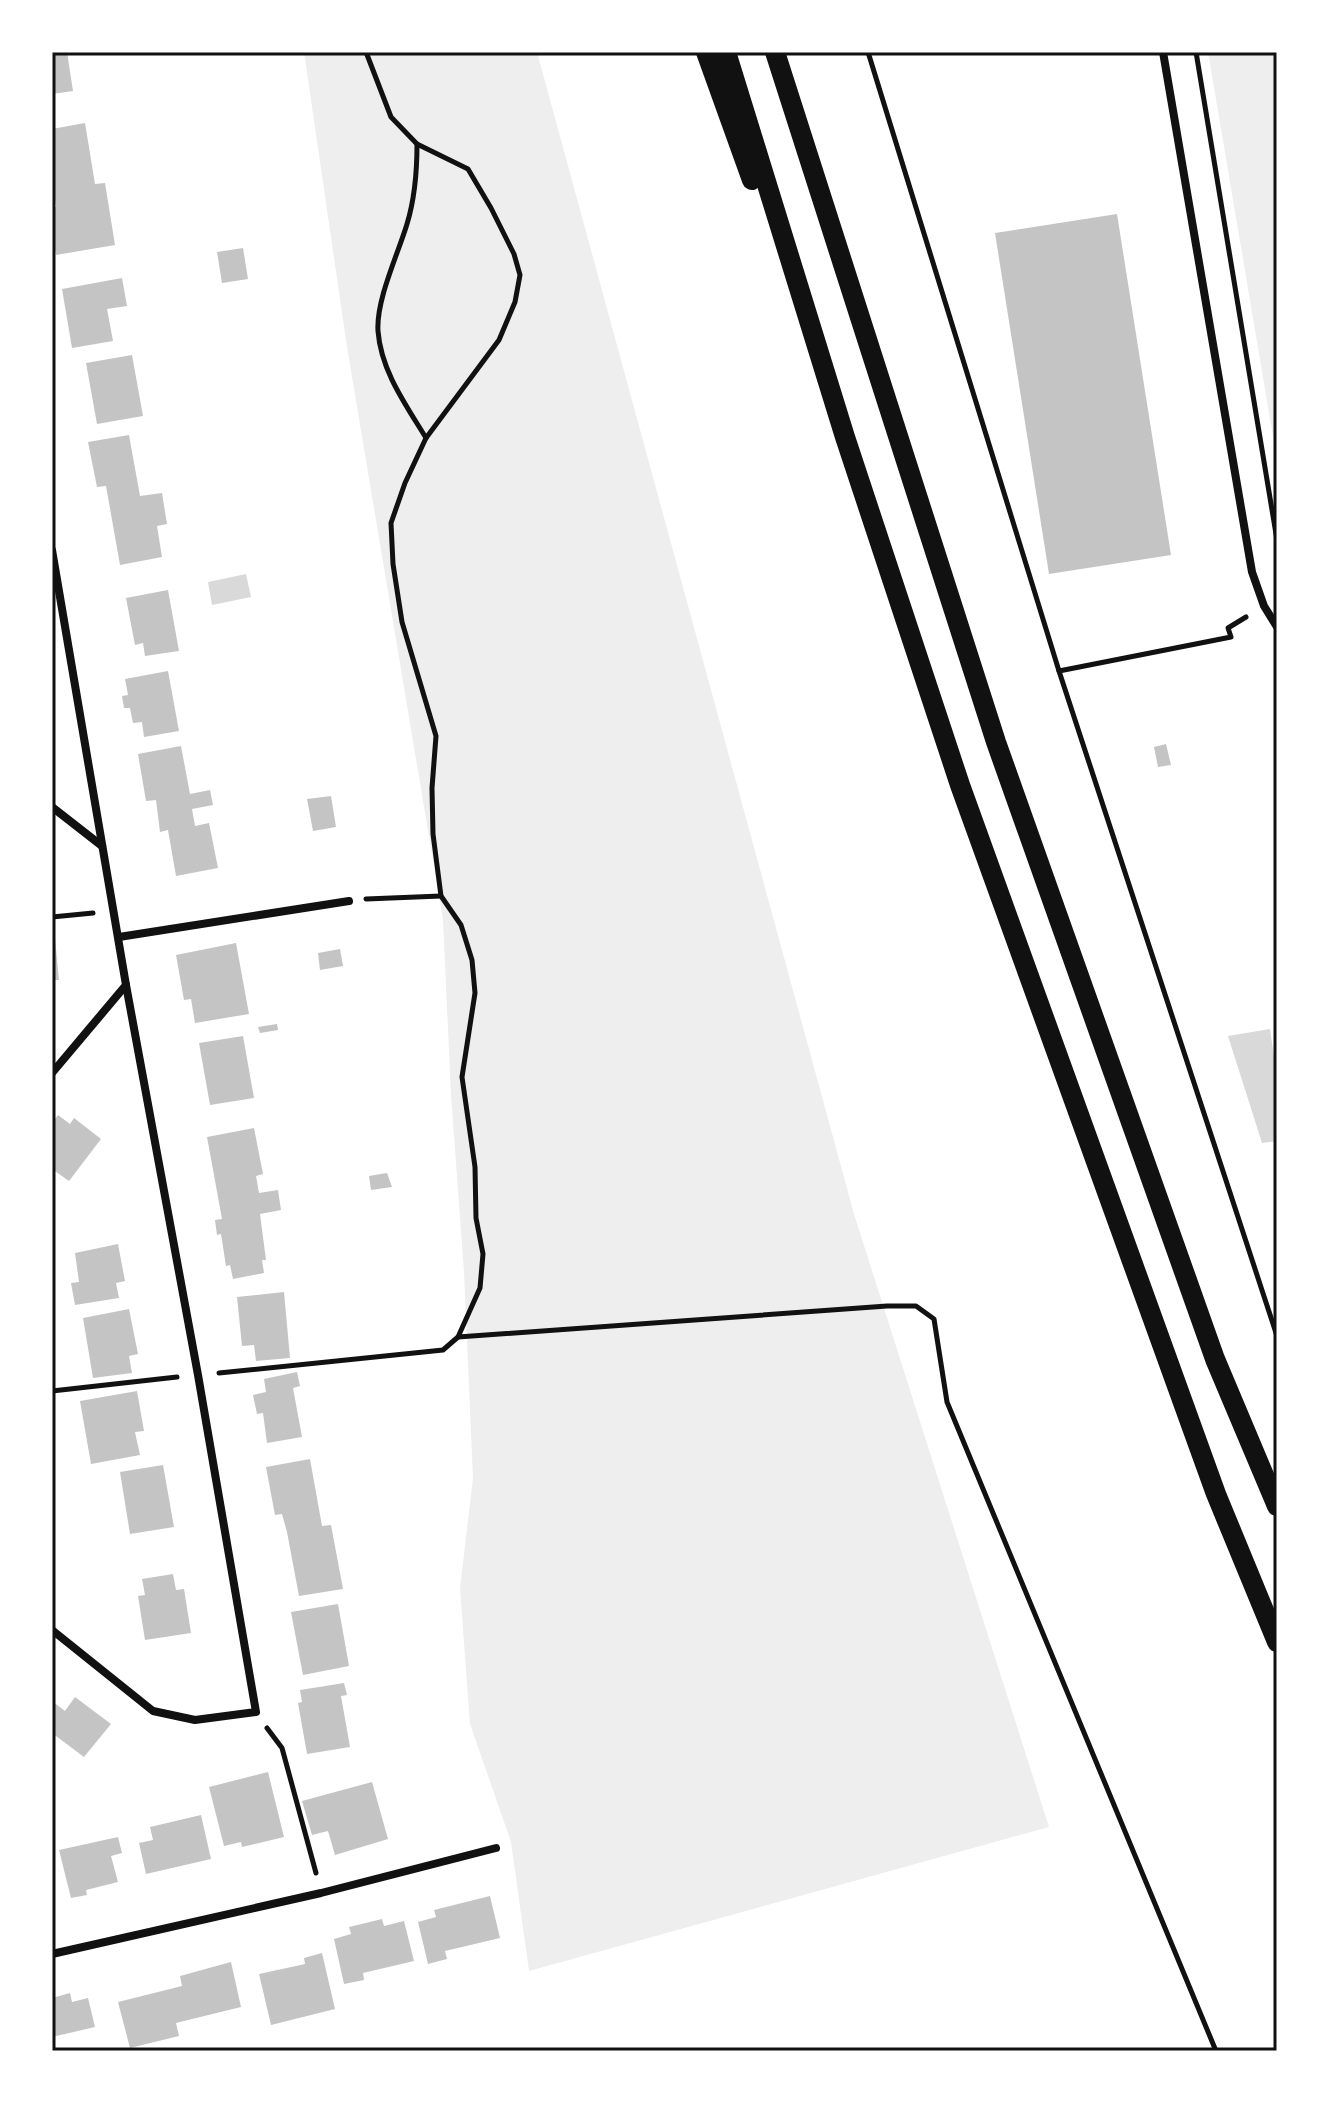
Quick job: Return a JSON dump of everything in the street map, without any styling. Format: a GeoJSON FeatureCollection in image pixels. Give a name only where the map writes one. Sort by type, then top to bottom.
{"type":"FeatureCollection","features":[{"type":"Feature","properties":{"kind":"main road"},"geometry":{"type":"LineString","coordinates":[[706,52],[845,437]]}},
{"type":"Feature","properties":{"kind":"main road"},"geometry":{"type":"LineString","coordinates":[[726,52],[845,437],[960,785],[1216,1494],[1277,1642]]}},
{"type":"Feature","properties":{"kind":"main road"},"geometry":{"type":"LineString","coordinates":[[775,52],[996,742],[1215,1359],[1277,1506]]}},
{"type":"Feature","properties":{"kind":"street"},"geometry":{"type":"LineString","coordinates":[[1163,52],[1252,572],[1264,606],[1277,627]]}},
{"type":"Feature","properties":{"kind":"street"},"geometry":{"type":"LineString","coordinates":[[52,550],[256,1712],[195,1720],[153,1711],[52,1630]]}},
{"type":"Feature","properties":{"kind":"street"},"geometry":{"type":"LineString","coordinates":[[52,807],[102,847]]}},
{"type":"Feature","properties":{"kind":"street"},"geometry":{"type":"LineString","coordinates":[[119,937],[349,901]]}},
{"type":"Feature","properties":{"kind":"street"},"geometry":{"type":"LineString","coordinates":[[52,1073],[126,985]]}},
{"type":"Feature","properties":{"kind":"street"},"geometry":{"type":"LineString","coordinates":[[52,1954],[321,1893],[496,1848]]}},
{"type":"Feature","properties":{"kind":"path"},"geometry":{"type":"LineString","coordinates":[[52,1391],[443,1350],[458,1337],[480,1288],[483,1254],[476,1218],[475,1167],[462,1077],[475,993],[472,960],[461,925],[441,896],[433,834],[432,788],[436,736],[402,622],[393,564],[391,523],[426,438],[499,340],[515,302],[520,275],[514,254],[468,169],[417,144],[391,117],[366,52]]}},
{"type":"Feature","properties":{"kind":"path"},"geometry":{"type":"LineString","coordinates":[[868,52],[1059,671],[1277,1336]]}},
{"type":"Feature","properties":{"kind":"path"},"geometry":{"type":"LineString","coordinates":[[1196,52],[1277,540]]}},
{"type":"Feature","properties":{"kind":"path"},"geometry":{"type":"LineString","coordinates":[[417,144],[417,179],[408,220],[384,296],[378,329],[385,364],[426,438]]}},
{"type":"Feature","properties":{"kind":"path"},"geometry":{"type":"LineString","coordinates":[[1059,671],[1231,637],[1228,628],[1264,606]]}},
{"type":"Feature","properties":{"kind":"path"},"geometry":{"type":"LineString","coordinates":[[349,901],[441,896]]}},
{"type":"Feature","properties":{"kind":"path"},"geometry":{"type":"LineString","coordinates":[[52,917],[114,910]]}},
{"type":"Feature","properties":{"kind":"path"},"geometry":{"type":"LineString","coordinates":[[458,1337],[916,1306],[934,1319],[947,1402],[1216,2051]]}},
{"type":"Feature","properties":{"kind":"path"},"geometry":{"type":"LineString","coordinates":[[256,1712],[282,1748],[321,1893]]}},
{"type":"Feature","properties":{"kind":"shaded area"},"geometry":{"type":"Polygon","coordinates":[[[304,52],[537,52],[854,1214],[1049,1827],[529,1971],[511,1842],[470,1724],[460,1588],[473,1478],[443,920],[347,347],[304,52]]]}},
{"type":"Feature","properties":{"kind":"shaded area"},"geometry":{"type":"Polygon","coordinates":[[[1208,52],[1277,52],[1277,460],[1208,52]]]}},
{"type":"Feature","properties":{"kind":"shaded area"},"geometry":{"type":"Polygon","coordinates":[[[246,574],[251,597],[212,605],[208,582],[246,574]]]}},
{"type":"Feature","properties":{"kind":"shaded area"},"geometry":{"type":"Polygon","coordinates":[[[1270,1029],[1277,1077],[1277,1141],[1262,1143],[1228,1036],[1270,1029]]]}},
{"type":"Feature","properties":{"kind":"building"},"geometry":{"type":"Polygon","coordinates":[[[52,52],[67,52],[73,91],[52,94],[52,52]]]}},
{"type":"Feature","properties":{"kind":"building"},"geometry":{"type":"Polygon","coordinates":[[[85,123],[95,184],[105,183],[115,245],[56,255],[52,233],[52,208],[56,207],[52,178],[52,129],[85,123]]]}},
{"type":"Feature","properties":{"kind":"building"},"geometry":{"type":"Polygon","coordinates":[[[1117,214],[1171,555],[1049,574],[995,233],[1117,214]]]}},
{"type":"Feature","properties":{"kind":"building"},"geometry":{"type":"Polygon","coordinates":[[[243,248],[248,279],[222,283],[217,252],[243,248]]]}},
{"type":"Feature","properties":{"kind":"building"},"geometry":{"type":"Polygon","coordinates":[[[122,278],[127,306],[107,309],[113,341],[72,348],[62,289],[122,278]]]}},
{"type":"Feature","properties":{"kind":"building"},"geometry":{"type":"Polygon","coordinates":[[[132,355],[143,416],[97,424],[86,363],[132,355]]]}},
{"type":"Feature","properties":{"kind":"building"},"geometry":{"type":"Polygon","coordinates":[[[129,435],[140,496],[162,493],[167,524],[157,526],[162,557],[120,565],[106,486],[97,487],[88,442],[129,435]]]}},
{"type":"Feature","properties":{"kind":"building"},"geometry":{"type":"Polygon","coordinates":[[[168,590],[179,651],[145,656],[143,643],[135,645],[126,598],[168,590]]]}},
{"type":"Feature","properties":{"kind":"building"},"geometry":{"type":"Polygon","coordinates":[[[168,671],[179,731],[144,737],[142,722],[133,723],[130,708],[124,708],[122,696],[128,695],[125,679],[168,671]]]}},
{"type":"Feature","properties":{"kind":"building"},"geometry":{"type":"Polygon","coordinates":[[[1166,744],[1171,765],[1158,767],[1154,747],[1166,744]]]}},
{"type":"Feature","properties":{"kind":"building"},"geometry":{"type":"Polygon","coordinates":[[[181,746],[190,794],[210,790],[213,805],[192,809],[195,826],[209,823],[218,868],[176,876],[168,830],[160,832],[156,800],[146,801],[138,754],[181,746]]]}},
{"type":"Feature","properties":{"kind":"building"},"geometry":{"type":"Polygon","coordinates":[[[331,796],[336,827],[313,831],[307,799],[331,796]]]}},
{"type":"Feature","properties":{"kind":"building"},"geometry":{"type":"Polygon","coordinates":[[[52,939],[55,939],[59,980],[52,980],[52,939]]]}},
{"type":"Feature","properties":{"kind":"building"},"geometry":{"type":"Polygon","coordinates":[[[236,943],[249,1014],[195,1023],[191,999],[184,1000],[176,955],[236,943]]]}},
{"type":"Feature","properties":{"kind":"building"},"geometry":{"type":"Polygon","coordinates":[[[340,949],[343,966],[320,970],[318,953],[340,949]]]}},
{"type":"Feature","properties":{"kind":"building"},"geometry":{"type":"Polygon","coordinates":[[[277,1024],[278,1030],[260,1033],[258,1027],[277,1024]]]}},
{"type":"Feature","properties":{"kind":"building"},"geometry":{"type":"Polygon","coordinates":[[[243,1036],[254,1098],[210,1105],[199,1043],[243,1036]]]}},
{"type":"Feature","properties":{"kind":"building"},"geometry":{"type":"Polygon","coordinates":[[[58,1115],[70,1124],[74,1118],[101,1139],[69,1181],[52,1169],[52,1123],[58,1115]]]}},
{"type":"Feature","properties":{"kind":"building"},"geometry":{"type":"Polygon","coordinates":[[[254,1128],[263,1174],[256,1176],[259,1193],[278,1190],[281,1210],[260,1214],[266,1260],[262,1260],[264,1273],[233,1279],[230,1265],[226,1266],[221,1234],[217,1235],[215,1220],[222,1219],[207,1137],[254,1128]]]}},
{"type":"Feature","properties":{"kind":"building"},"geometry":{"type":"Polygon","coordinates":[[[387,1173],[392,1187],[371,1190],[369,1176],[387,1173]]]}},
{"type":"Feature","properties":{"kind":"building"},"geometry":{"type":"Polygon","coordinates":[[[118,1244],[125,1281],[116,1283],[119,1298],[75,1305],[71,1283],[79,1282],[75,1253],[118,1244]]]}},
{"type":"Feature","properties":{"kind":"building"},"geometry":{"type":"Polygon","coordinates":[[[284,1292],[290,1358],[256,1361],[254,1345],[242,1346],[237,1297],[284,1292]]]}},
{"type":"Feature","properties":{"kind":"building"},"geometry":{"type":"Polygon","coordinates":[[[129,1309],[138,1354],[129,1356],[132,1373],[93,1378],[83,1318],[129,1309]]]}},
{"type":"Feature","properties":{"kind":"building"},"geometry":{"type":"Polygon","coordinates":[[[297,1372],[300,1386],[293,1388],[302,1437],[267,1443],[263,1413],[257,1414],[253,1395],[266,1392],[264,1379],[297,1372]]]}},
{"type":"Feature","properties":{"kind":"building"},"geometry":{"type":"Polygon","coordinates":[[[137,1391],[144,1431],[135,1432],[140,1455],[91,1464],[80,1401],[137,1391]]]}},
{"type":"Feature","properties":{"kind":"building"},"geometry":{"type":"Polygon","coordinates":[[[310,1459],[322,1526],[331,1525],[343,1589],[299,1596],[287,1532],[282,1514],[275,1515],[266,1467],[310,1459]]]}},
{"type":"Feature","properties":{"kind":"building"},"geometry":{"type":"Polygon","coordinates":[[[163,1465],[174,1527],[130,1534],[120,1472],[163,1465]]]}},
{"type":"Feature","properties":{"kind":"building"},"geometry":{"type":"Polygon","coordinates":[[[173,1574],[176,1590],[184,1589],[191,1633],[145,1640],[138,1596],[145,1595],[142,1579],[173,1574]]]}},
{"type":"Feature","properties":{"kind":"building"},"geometry":{"type":"Polygon","coordinates":[[[338,1604],[349,1666],[303,1675],[291,1612],[338,1604]]]}},
{"type":"Feature","properties":{"kind":"building"},"geometry":{"type":"Polygon","coordinates":[[[344,1683],[347,1695],[341,1696],[350,1747],[307,1754],[298,1703],[302,1702],[300,1690],[344,1683]]]}},
{"type":"Feature","properties":{"kind":"building"},"geometry":{"type":"Polygon","coordinates":[[[75,1697],[111,1724],[84,1757],[52,1733],[52,1701],[65,1711],[75,1697]]]}},
{"type":"Feature","properties":{"kind":"building"},"geometry":{"type":"Polygon","coordinates":[[[268,1772],[284,1837],[242,1847],[241,1842],[224,1846],[209,1787],[268,1772]]]}},
{"type":"Feature","properties":{"kind":"building"},"geometry":{"type":"Polygon","coordinates":[[[372,1782],[388,1839],[335,1855],[328,1831],[312,1835],[302,1801],[372,1782]]]}},
{"type":"Feature","properties":{"kind":"building"},"geometry":{"type":"Polygon","coordinates":[[[201,1815],[211,1859],[146,1874],[139,1843],[153,1840],[150,1827],[201,1815]]]}},
{"type":"Feature","properties":{"kind":"building"},"geometry":{"type":"Polygon","coordinates":[[[118,1837],[122,1853],[111,1856],[118,1882],[86,1890],[87,1895],[71,1898],[59,1850],[118,1837]]]}},
{"type":"Feature","properties":{"kind":"building"},"geometry":{"type":"Polygon","coordinates":[[[490,1896],[500,1938],[445,1951],[447,1959],[428,1964],[418,1922],[436,1917],[434,1910],[490,1896]]]}},
{"type":"Feature","properties":{"kind":"building"},"geometry":{"type":"Polygon","coordinates":[[[382,1919],[384,1926],[404,1921],[414,1961],[363,1973],[364,1980],[344,1984],[334,1939],[351,1934],[349,1927],[382,1919]]]}},
{"type":"Feature","properties":{"kind":"building"},"geometry":{"type":"Polygon","coordinates":[[[322,1953],[335,2009],[271,2025],[259,1974],[305,1964],[304,1958],[322,1953]]]}},
{"type":"Feature","properties":{"kind":"building"},"geometry":{"type":"Polygon","coordinates":[[[231,1962],[241,2007],[176,2023],[179,2036],[130,2048],[118,2002],[182,1986],[180,1976],[231,1962]]]}},
{"type":"Feature","properties":{"kind":"building"},"geometry":{"type":"Polygon","coordinates":[[[70,1993],[72,2002],[88,1998],[95,2027],[52,2037],[52,1998],[70,1993]]]}}]}
